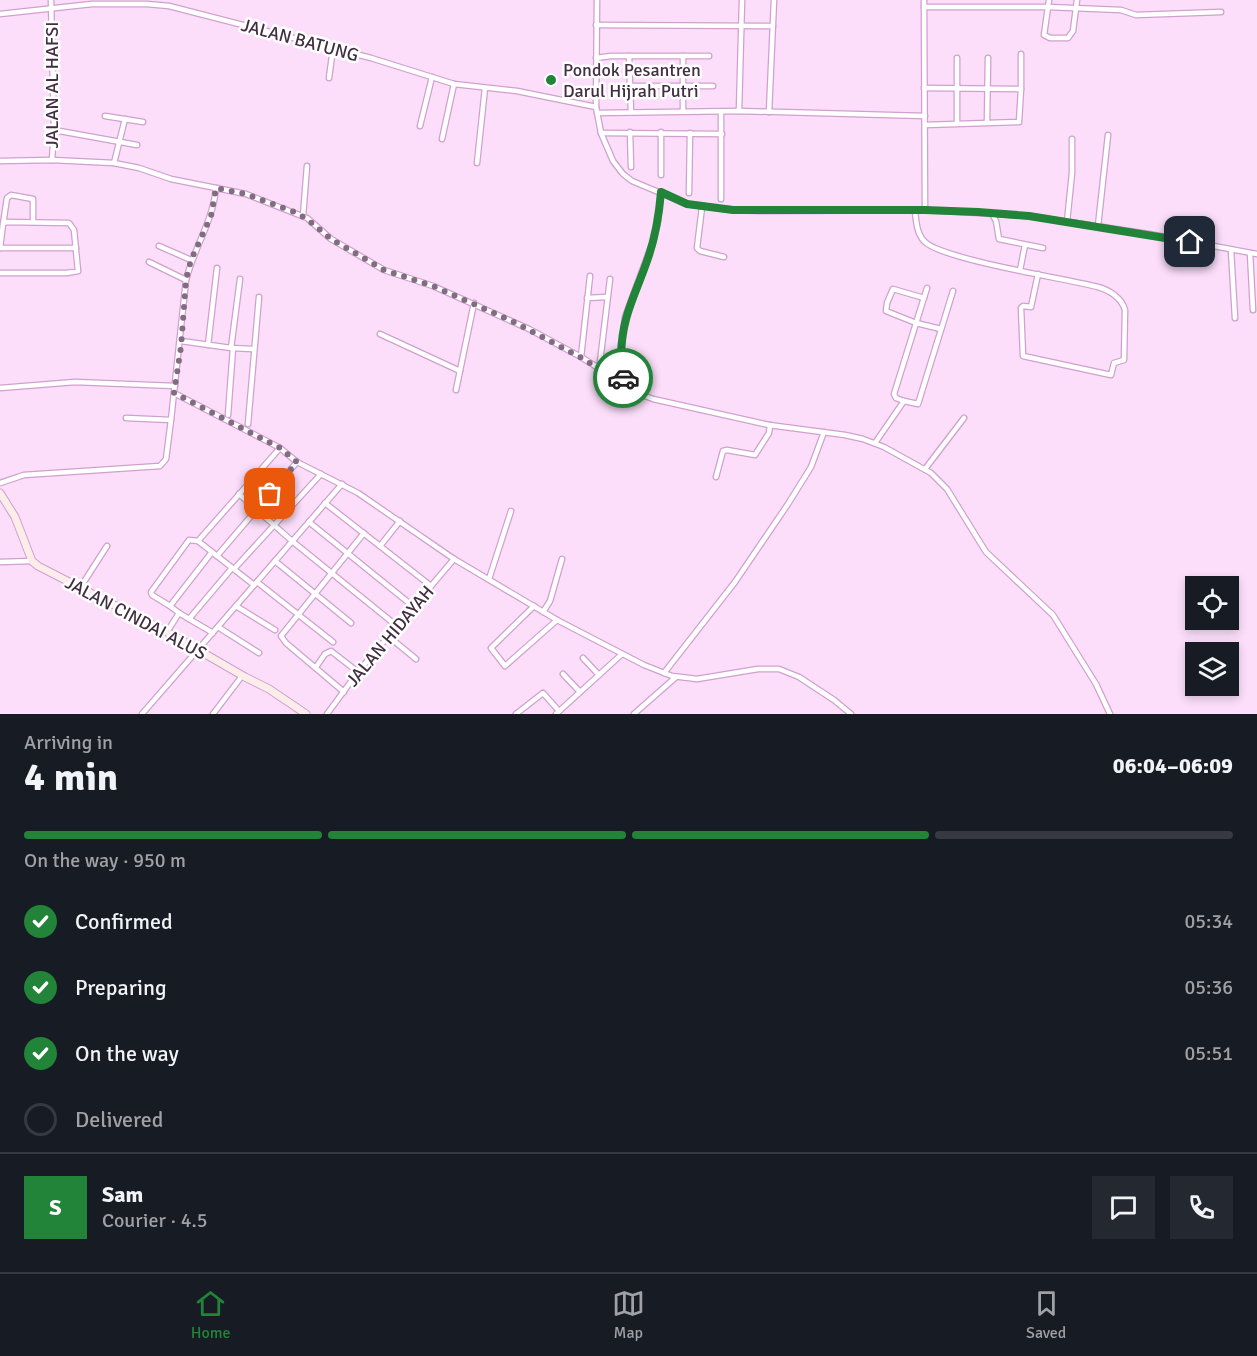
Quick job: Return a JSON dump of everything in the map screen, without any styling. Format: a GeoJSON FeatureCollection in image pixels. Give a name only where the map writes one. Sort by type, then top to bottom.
{"type":"FeatureCollection","features":[{"type":"Feature","properties":{"kind":"street","name":"JALAN AL HAFSI"},"geometry":{"type":"LineString","coordinates":[[51,0],[54,130],[52,160]]}},
{"type":"Feature","properties":{"kind":"street"},"geometry":{"type":"LineString","coordinates":[[597,0],[596,110],[601,133],[613,161],[622,174],[632,181],[687,204],[761,211],[925,210],[1029,216],[1257,254]]}},
{"type":"Feature","properties":{"kind":"street"},"geometry":{"type":"LineString","coordinates":[[739,111],[742,0]]}},
{"type":"Feature","properties":{"kind":"street"},"geometry":{"type":"LineString","coordinates":[[769,112],[774,0]]}},
{"type":"Feature","properties":{"kind":"street"},"geometry":{"type":"LineString","coordinates":[[924,0],[925,210]]}},
{"type":"Feature","properties":{"kind":"street"},"geometry":{"type":"LineString","coordinates":[[1049,0],[1044,35],[1050,38],[1070,37],[1073,31],[1077,0]]}},
{"type":"Feature","properties":{"kind":"street","name":"JALAN BATUNG"},"geometry":{"type":"LineString","coordinates":[[0,14],[101,4],[158,5],[333,48],[454,84],[517,91],[596,110],[925,116]]}},
{"type":"Feature","properties":{"kind":"street"},"geometry":{"type":"LineString","coordinates":[[924,7],[1076,8],[1121,10],[1136,15],[1221,12]]}},
{"type":"Feature","properties":{"kind":"street"},"geometry":{"type":"LineString","coordinates":[[596,25],[773,26]]}},
{"type":"Feature","properties":{"kind":"street"},"geometry":{"type":"LineString","coordinates":[[329,78],[333,48]]}},
{"type":"Feature","properties":{"kind":"street"},"geometry":{"type":"LineString","coordinates":[[925,125],[1020,122],[1021,54]]}},
{"type":"Feature","properties":{"kind":"street"},"geometry":{"type":"LineString","coordinates":[[629,56],[631,112]]}},
{"type":"Feature","properties":{"kind":"street"},"geometry":{"type":"LineString","coordinates":[[683,56],[683,111]]}},
{"type":"Feature","properties":{"kind":"street"},"geometry":{"type":"LineString","coordinates":[[596,58],[709,56]]}},
{"type":"Feature","properties":{"kind":"street"},"geometry":{"type":"LineString","coordinates":[[957,58],[957,123]]}},
{"type":"Feature","properties":{"kind":"street"},"geometry":{"type":"LineString","coordinates":[[987,122],[988,58]]}},
{"type":"Feature","properties":{"kind":"street"},"geometry":{"type":"LineString","coordinates":[[420,126],[432,77]]}},
{"type":"Feature","properties":{"kind":"street"},"geometry":{"type":"LineString","coordinates":[[442,139],[454,84]]}},
{"type":"Feature","properties":{"kind":"street"},"geometry":{"type":"LineString","coordinates":[[630,86],[713,86]]}},
{"type":"Feature","properties":{"kind":"street"},"geometry":{"type":"LineString","coordinates":[[477,163],[485,88]]}},
{"type":"Feature","properties":{"kind":"street"},"geometry":{"type":"LineString","coordinates":[[924,88],[1021,89]]}},
{"type":"Feature","properties":{"kind":"street"},"geometry":{"type":"LineString","coordinates":[[721,112],[722,199]]}},
{"type":"Feature","properties":{"kind":"street"},"geometry":{"type":"LineString","coordinates":[[105,116],[143,122]]}},
{"type":"Feature","properties":{"kind":"street"},"geometry":{"type":"LineString","coordinates":[[114,163],[125,119]]}},
{"type":"Feature","properties":{"kind":"street"},"geometry":{"type":"LineString","coordinates":[[54,130],[137,145]]}},
{"type":"Feature","properties":{"kind":"street"},"geometry":{"type":"LineString","coordinates":[[630,132],[631,167]]}},
{"type":"Feature","properties":{"kind":"street"},"geometry":{"type":"LineString","coordinates":[[661,175],[662,132]]}},
{"type":"Feature","properties":{"kind":"street"},"geometry":{"type":"LineString","coordinates":[[601,133],[722,134]]}},
{"type":"Feature","properties":{"kind":"street"},"geometry":{"type":"LineString","coordinates":[[689,194],[690,133]]}},
{"type":"Feature","properties":{"kind":"street"},"geometry":{"type":"LineString","coordinates":[[1098,226],[1108,135]]}},
{"type":"Feature","properties":{"kind":"street"},"geometry":{"type":"LineString","coordinates":[[1067,222],[1072,173],[1072,139]]}},
{"type":"Feature","properties":{"kind":"street"},"geometry":{"type":"LineString","coordinates":[[0,161],[52,160],[114,163],[171,179],[246,194],[303,216],[331,239],[384,270],[433,286],[528,329],[580,357],[635,392],[653,399],[770,425],[850,436],[875,444],[936,476],[947,489],[986,552],[1053,615],[1096,684],[1110,714]]}},
{"type":"Feature","properties":{"kind":"street"},"geometry":{"type":"LineString","coordinates":[[303,216],[307,166]]}},
{"type":"Feature","properties":{"kind":"street"},"geometry":{"type":"LineString","coordinates":[[0,483],[24,475],[163,464],[166,459],[181,341],[186,280],[191,260],[211,216],[216,188]]}},
{"type":"Feature","properties":{"kind":"street"},"geometry":{"type":"LineString","coordinates":[[627,386],[621,370],[623,324],[652,244],[658,221],[661,192]]}},
{"type":"Feature","properties":{"kind":"street"},"geometry":{"type":"LineString","coordinates":[[33,222],[33,199],[11,195],[7,198],[0,248],[76,248]]}},
{"type":"Feature","properties":{"kind":"street"},"geometry":{"type":"LineString","coordinates":[[702,207],[697,248],[700,251],[724,257]]}},
{"type":"Feature","properties":{"kind":"street"},"geometry":{"type":"LineString","coordinates":[[915,211],[922,240],[930,247],[1106,290],[1122,302],[1125,310],[1124,360],[1114,363],[1110,376],[1023,356],[1021,308],[1032,306],[1038,274]]}},
{"type":"Feature","properties":{"kind":"street"},"geometry":{"type":"LineString","coordinates":[[992,214],[996,221],[997,238],[1043,248]]}},
{"type":"Feature","properties":{"kind":"street"},"geometry":{"type":"LineString","coordinates":[[0,273],[75,273],[78,271],[74,230],[69,223],[8,221],[3,224]]}},
{"type":"Feature","properties":{"kind":"street"},"geometry":{"type":"LineString","coordinates":[[1020,270],[1025,245]]}},
{"type":"Feature","properties":{"kind":"street"},"geometry":{"type":"LineString","coordinates":[[159,246],[191,260]]}},
{"type":"Feature","properties":{"kind":"street"},"geometry":{"type":"LineString","coordinates":[[1231,249],[1235,318]]}},
{"type":"Feature","properties":{"kind":"street"},"geometry":{"type":"LineString","coordinates":[[1250,253],[1253,310]]}},
{"type":"Feature","properties":{"kind":"street"},"geometry":{"type":"LineString","coordinates":[[149,262],[186,280]]}},
{"type":"Feature","properties":{"kind":"street"},"geometry":{"type":"LineString","coordinates":[[208,345],[217,268]]}},
{"type":"Feature","properties":{"kind":"street"},"geometry":{"type":"LineString","coordinates":[[580,357],[590,276]]}},
{"type":"Feature","properties":{"kind":"street"},"geometry":{"type":"LineString","coordinates":[[228,415],[232,348],[240,279]]}},
{"type":"Feature","properties":{"kind":"street"},"geometry":{"type":"LineString","coordinates":[[599,370],[610,279]]}},
{"type":"Feature","properties":{"kind":"street"},"geometry":{"type":"LineString","coordinates":[[924,298],[896,288],[891,290],[886,309],[888,314],[941,329]]}},
{"type":"Feature","properties":{"kind":"street"},"geometry":{"type":"LineString","coordinates":[[927,288],[894,394],[896,398],[918,404],[953,291]]}},
{"type":"Feature","properties":{"kind":"street"},"geometry":{"type":"LineString","coordinates":[[248,424],[259,297]]}},
{"type":"Feature","properties":{"kind":"street"},"geometry":{"type":"LineString","coordinates":[[587,298],[607,297]]}},
{"type":"Feature","properties":{"kind":"street"},"geometry":{"type":"LineString","coordinates":[[456,390],[474,303]]}},
{"type":"Feature","properties":{"kind":"street"},"geometry":{"type":"LineString","coordinates":[[380,334],[460,371]]}},
{"type":"Feature","properties":{"kind":"street"},"geometry":{"type":"LineString","coordinates":[[181,341],[253,349]]}},
{"type":"Feature","properties":{"kind":"street"},"geometry":{"type":"LineString","coordinates":[[0,388],[75,382],[175,386]]}},
{"type":"Feature","properties":{"kind":"street"},"geometry":{"type":"LineString","coordinates":[[174,393],[280,448],[297,462],[342,484],[454,559],[543,612],[664,674],[697,679],[767,668],[779,669],[799,677],[851,714]]}},
{"type":"Feature","properties":{"kind":"street"},"geometry":{"type":"LineString","coordinates":[[875,444],[904,400]]}},
{"type":"Feature","properties":{"kind":"street"},"geometry":{"type":"LineString","coordinates":[[126,418],[171,420]]}},
{"type":"Feature","properties":{"kind":"street"},"geometry":{"type":"LineString","coordinates":[[925,469],[964,418]]}},
{"type":"Feature","properties":{"kind":"street"},"geometry":{"type":"LineString","coordinates":[[716,477],[723,451],[755,455],[770,425]]}},
{"type":"Feature","properties":{"kind":"street"},"geometry":{"type":"LineString","coordinates":[[664,674],[735,582],[788,504],[811,467],[824,432]]}},
{"type":"Feature","properties":{"kind":"street"},"geometry":{"type":"LineString","coordinates":[[198,541],[280,448]]}},
{"type":"Feature","properties":{"kind":"street"},"geometry":{"type":"LineString","coordinates":[[218,556],[297,462]]}},
{"type":"Feature","properties":{"kind":"street"},"geometry":{"type":"LineString","coordinates":[[189,619],[321,474]]}},
{"type":"Feature","properties":{"kind":"street"},"geometry":{"type":"LineString","coordinates":[[142,714],[342,484]]}},
{"type":"Feature","properties":{"kind":"street"},"geometry":{"type":"LineString","coordinates":[[0,493],[15,517],[32,561],[0,562]]}},
{"type":"Feature","properties":{"kind":"street"},"geometry":{"type":"LineString","coordinates":[[238,494],[397,626]]}},
{"type":"Feature","properties":{"kind":"street"},"geometry":{"type":"LineString","coordinates":[[325,503],[432,586]]}},
{"type":"Feature","properties":{"kind":"street"},"geometry":{"type":"LineString","coordinates":[[489,579],[511,511]]}},
{"type":"Feature","properties":{"kind":"street"},"geometry":{"type":"LineString","coordinates":[[380,546],[400,521]]}},
{"type":"Feature","properties":{"kind":"street"},"geometry":{"type":"LineString","coordinates":[[309,522],[414,607]]}},
{"type":"Feature","properties":{"kind":"street"},"geometry":{"type":"LineString","coordinates":[[344,692],[286,643],[282,634],[364,533]]}},
{"type":"Feature","properties":{"kind":"street"},"geometry":{"type":"LineString","coordinates":[[213,633],[150,592],[189,540],[198,541],[333,642]]}},
{"type":"Feature","properties":{"kind":"street"},"geometry":{"type":"LineString","coordinates":[[80,588],[107,546]]}},
{"type":"Feature","properties":{"kind":"street"},"geometry":{"type":"LineString","coordinates":[[170,606],[212,552]]}},
{"type":"Feature","properties":{"kind":"street","name":"JALAN HIDAYAH"},"geometry":{"type":"LineString","coordinates":[[327,714],[358,672],[454,559]]}},
{"type":"Feature","properties":{"kind":"street"},"geometry":{"type":"LineString","coordinates":[[543,612],[550,601],[556,573],[562,559]]}},
{"type":"Feature","properties":{"kind":"street","name":"JALAN CINDAI ALUS"},"geometry":{"type":"LineString","coordinates":[[32,561],[167,632],[242,676],[269,689],[306,714]]}},
{"type":"Feature","properties":{"kind":"street"},"geometry":{"type":"LineString","coordinates":[[275,561],[351,622]]}},
{"type":"Feature","properties":{"kind":"street"},"geometry":{"type":"LineString","coordinates":[[236,606],[275,630]]}},
{"type":"Feature","properties":{"kind":"street"},"geometry":{"type":"LineString","coordinates":[[534,606],[491,648],[505,666],[557,620]]}},
{"type":"Feature","properties":{"kind":"street"},"geometry":{"type":"LineString","coordinates":[[167,632],[179,613]]}},
{"type":"Feature","properties":{"kind":"street"},"geometry":{"type":"LineString","coordinates":[[218,627],[259,653]]}},
{"type":"Feature","properties":{"kind":"street"},"geometry":{"type":"LineString","coordinates":[[388,636],[416,659]]}},
{"type":"Feature","properties":{"kind":"street"},"geometry":{"type":"LineString","coordinates":[[316,667],[325,654],[331,651],[358,672]]}},
{"type":"Feature","properties":{"kind":"street"},"geometry":{"type":"LineString","coordinates":[[516,714],[543,693],[557,712],[622,654]]}},
{"type":"Feature","properties":{"kind":"street"},"geometry":{"type":"LineString","coordinates":[[583,658],[599,675]]}},
{"type":"Feature","properties":{"kind":"street"},"geometry":{"type":"LineString","coordinates":[[563,674],[580,692]]}},
{"type":"Feature","properties":{"kind":"street"},"geometry":{"type":"LineString","coordinates":[[213,714],[242,676]]}},
{"type":"Feature","properties":{"kind":"street"},"geometry":{"type":"LineString","coordinates":[[634,714],[676,677]]}},
{"type":"Feature","properties":{"kind":"way so far"},"geometry":{"type":"LineString","coordinates":[[270,494],[297,462],[280,448],[174,393],[181,347],[186,280],[191,260],[211,216],[216,188],[246,194],[297,213],[331,239],[384,270],[433,286],[512,321],[580,357],[627,386],[623,378]]}},
{"type":"Feature","properties":{"kind":"place","name":"Pondok Pesantren Darul Hijrah Putri"},"geometry":{"type":"Point","coordinates":[551,80]}},
{"type":"Feature","properties":{"kind":"route"},"geometry":{"type":"LineString","coordinates":[[623,378],[621,375],[621,339],[625,317],[652,244],[658,221],[661,192],[687,204],[733,210],[978,212],[1029,216],[1190,242]]}}]}
